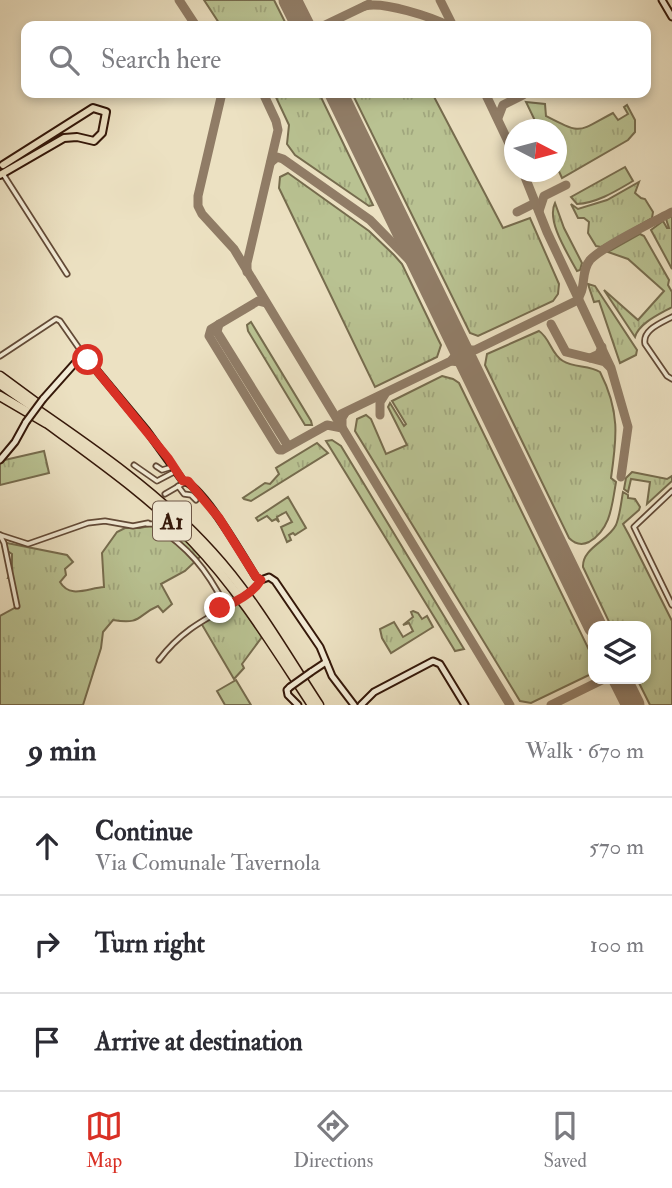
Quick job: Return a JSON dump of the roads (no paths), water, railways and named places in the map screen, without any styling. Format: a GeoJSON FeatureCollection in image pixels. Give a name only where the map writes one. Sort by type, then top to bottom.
{"type":"FeatureCollection","features":[{"type":"Feature","properties":{"kind":"highway"},"geometry":{"type":"LineString","coordinates":[[0,376],[45,410],[66,430]]}},
{"type":"Feature","properties":{"kind":"highway","name":"A1"},"geometry":{"type":"LineString","coordinates":[[0,384],[149,493],[203,543],[236,581],[321,705]]}},
{"type":"Feature","properties":{"kind":"highway","name":"A1"},"geometry":{"type":"LineString","coordinates":[[0,393],[46,423],[163,512],[192,541],[243,601],[312,705]]}},
{"type":"Feature","properties":{"kind":"main road"},"geometry":{"type":"LineString","coordinates":[[93,108],[106,112],[102,133],[94,142],[77,137],[64,138],[2,170],[93,108]]}},
{"type":"Feature","properties":{"kind":"street"},"geometry":{"type":"LineString","coordinates":[[662,0],[672,18]]}},
{"type":"Feature","properties":{"kind":"street"},"geometry":{"type":"LineString","coordinates":[[2,170],[67,274]]}},
{"type":"Feature","properties":{"kind":"street"},"geometry":{"type":"LineString","coordinates":[[672,317],[647,332],[644,338],[645,344],[667,376],[672,379]]}},
{"type":"Feature","properties":{"kind":"street"},"geometry":{"type":"LineString","coordinates":[[0,356],[56,319],[60,321],[175,469],[219,518],[256,577],[261,580]]}},
{"type":"Feature","properties":{"kind":"street"},"geometry":{"type":"LineString","coordinates":[[0,460],[43,399],[83,354]]}},
{"type":"Feature","properties":{"kind":"street"},"geometry":{"type":"LineString","coordinates":[[134,465],[157,481],[175,469]]}},
{"type":"Feature","properties":{"kind":"street"},"geometry":{"type":"LineString","coordinates":[[156,466],[162,470],[175,469]]}},
{"type":"Feature","properties":{"kind":"street"},"geometry":{"type":"LineString","coordinates":[[165,494],[185,481]]}},
{"type":"Feature","properties":{"kind":"street"},"geometry":{"type":"LineString","coordinates":[[178,486],[184,494],[191,495],[196,500]]}},
{"type":"Feature","properties":{"kind":"street"},"geometry":{"type":"LineString","coordinates":[[672,491],[635,524],[634,530],[672,604]]}},
{"type":"Feature","properties":{"kind":"street"},"geometry":{"type":"LineString","coordinates":[[0,535],[28,544],[89,523],[105,521],[133,526],[152,524],[198,561],[226,607]]}},
{"type":"Feature","properties":{"kind":"street"},"geometry":{"type":"LineString","coordinates":[[0,535],[4,543],[16,606]]}},
{"type":"Feature","properties":{"kind":"street"},"geometry":{"type":"LineString","coordinates":[[159,660],[171,643],[198,622],[236,602],[261,580],[269,577],[320,647],[336,681],[354,705]]}},
{"type":"Feature","properties":{"kind":"street"},"geometry":{"type":"LineString","coordinates":[[361,705],[374,692],[433,661],[439,664],[465,705]]}},
{"type":"Feature","properties":{"kind":"street"},"geometry":{"type":"LineString","coordinates":[[298,705],[288,695],[287,690],[326,662]]}}]}
